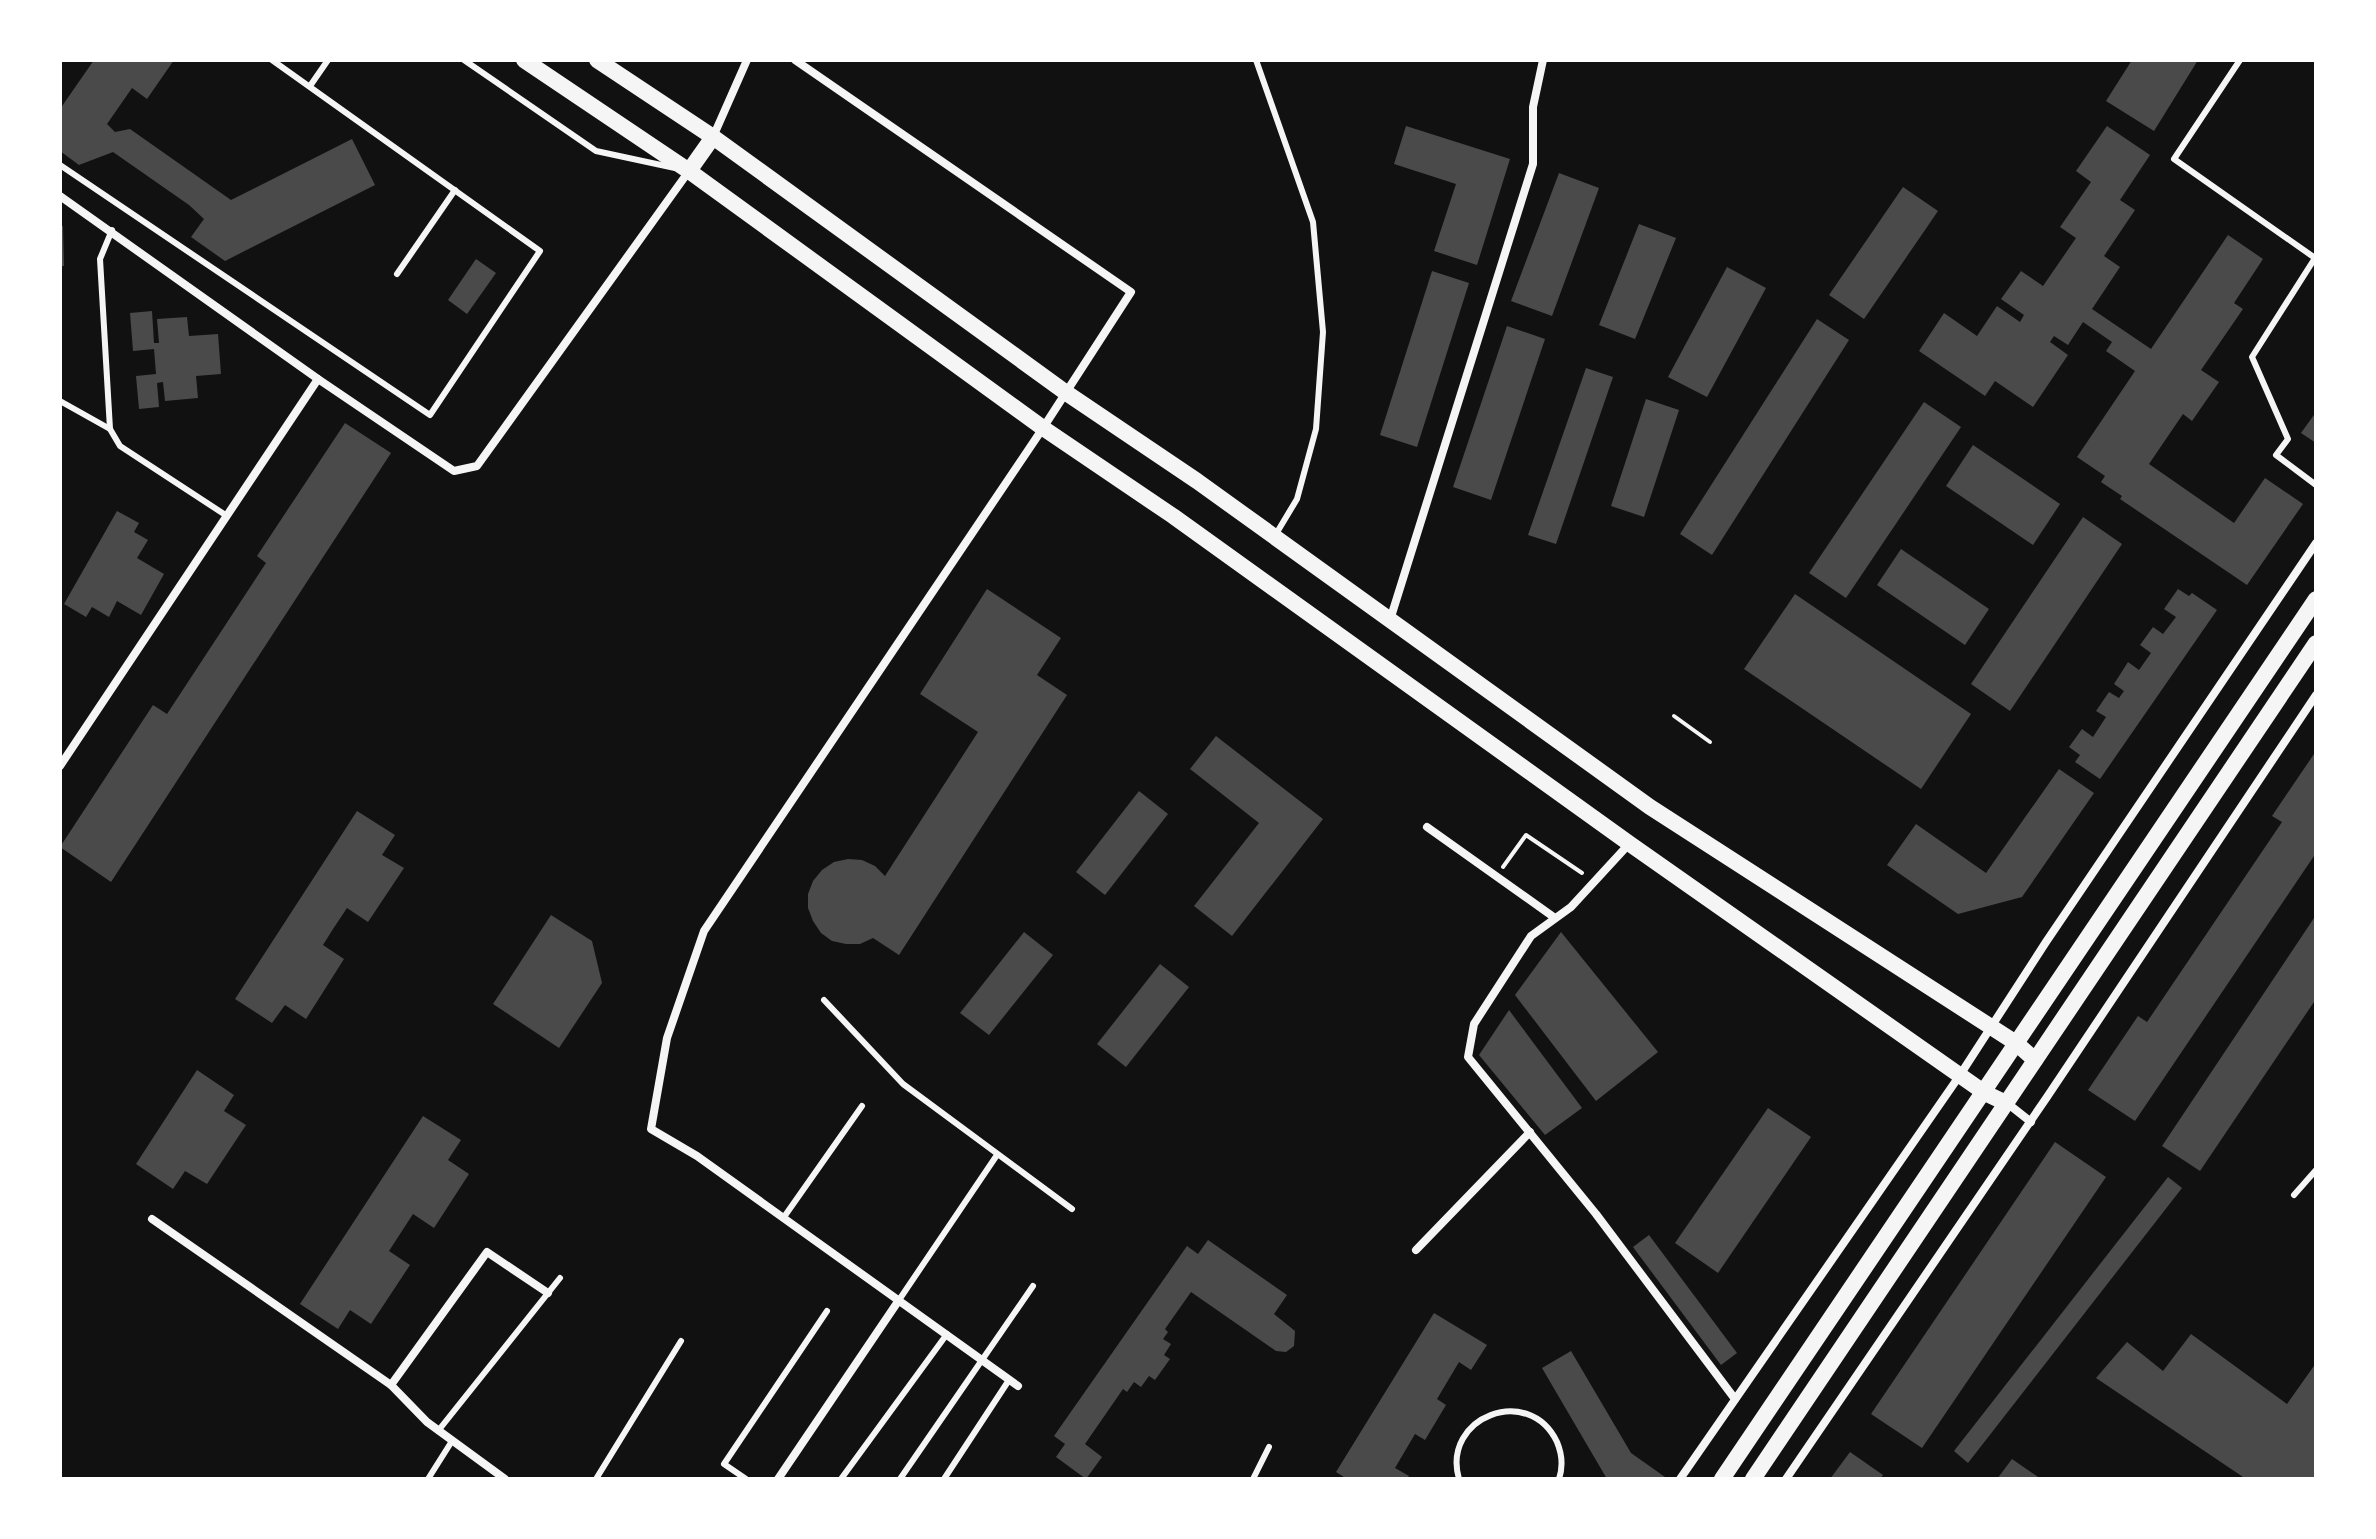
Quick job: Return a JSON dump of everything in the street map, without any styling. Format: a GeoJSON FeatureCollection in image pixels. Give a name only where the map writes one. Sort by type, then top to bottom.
{"type":"FeatureCollection","features":[{"type":"Feature","properties":{"kind":"main road"},"geometry":{"type":"LineString","coordinates":[[524,60],[689,171],[1043,428],[1173,516],[1630,844],[1985,1093],[2006,1103]]}},
{"type":"Feature","properties":{"kind":"main road"},"geometry":{"type":"LineString","coordinates":[[597,60],[713,137],[1065,392],[1274,537],[1650,807],[2016,1043],[2035,1060]]}},
{"type":"Feature","properties":{"kind":"main road"},"geometry":{"type":"LineString","coordinates":[[689,171],[713,137]]}},
{"type":"Feature","properties":{"kind":"main road"},"geometry":{"type":"LineString","coordinates":[[1722,1479],[2316,599]]}},
{"type":"Feature","properties":{"kind":"main road"},"geometry":{"type":"LineString","coordinates":[[1753,1479],[2316,643]]}},
{"type":"Feature","properties":{"kind":"street"},"geometry":{"type":"LineString","coordinates":[[713,137],[747,60]]}},
{"type":"Feature","properties":{"kind":"street"},"geometry":{"type":"LineString","coordinates":[[795,60],[1131,292],[704,931],[667,1038],[651,1129],[697,1156],[1018,1386]]}},
{"type":"Feature","properties":{"kind":"street"},"geometry":{"type":"LineString","coordinates":[[1390,620],[1533,164],[1533,107],[1543,60]]}},
{"type":"Feature","properties":{"kind":"street"},"geometry":{"type":"LineString","coordinates":[[60,196],[454,471],[477,466],[689,171]]}},
{"type":"Feature","properties":{"kind":"street"},"geometry":{"type":"LineString","coordinates":[[60,766],[318,379]]}},
{"type":"Feature","properties":{"kind":"street"},"geometry":{"type":"LineString","coordinates":[[1680,1479],[1960,1075],[2204,706],[2316,543]]}},
{"type":"Feature","properties":{"kind":"street"},"geometry":{"type":"LineString","coordinates":[[1786,1479],[2031,1122],[2316,695]]}},
{"type":"Feature","properties":{"kind":"street"},"geometry":{"type":"LineString","coordinates":[[1427,827],[1555,918]]}},
{"type":"Feature","properties":{"kind":"street"},"geometry":{"type":"LineString","coordinates":[[1630,844],[1571,907],[1531,936],[1474,1024],[1468,1057],[1596,1214],[1735,1399]]}},
{"type":"Feature","properties":{"kind":"street"},"geometry":{"type":"LineString","coordinates":[[2006,1103],[2031,1122]]}},
{"type":"Feature","properties":{"kind":"street"},"geometry":{"type":"LineString","coordinates":[[1416,1250],[1530,1132]]}},
{"type":"Feature","properties":{"kind":"street"},"geometry":{"type":"LineString","coordinates":[[152,1219],[391,1385],[438,1431],[505,1479]]}},
{"type":"Feature","properties":{"kind":"street"},"geometry":{"type":"LineString","coordinates":[[391,1385],[487,1252],[548,1293]]}},
{"type":"Feature","properties":{"kind":"street"},"geometry":{"type":"LineString","coordinates":[[778,1479],[899,1300]]}},
{"type":"Feature","properties":{"kind":"lane"},"geometry":{"type":"LineString","coordinates":[[60,165],[430,415],[540,251],[272,60]]}},
{"type":"Feature","properties":{"kind":"lane"},"geometry":{"type":"LineString","coordinates":[[310,86],[328,60]]}},
{"type":"Feature","properties":{"kind":"lane"},"geometry":{"type":"LineString","coordinates":[[464,60],[596,151],[689,171]]}},
{"type":"Feature","properties":{"kind":"lane"},"geometry":{"type":"LineString","coordinates":[[1256,60],[1313,222],[1323,332],[1316,429],[1297,499],[1274,537]]}},
{"type":"Feature","properties":{"kind":"lane"},"geometry":{"type":"LineString","coordinates":[[2240,60],[2174,159],[2315,258],[2252,357],[2288,439],[2276,455],[2316,485]]}},
{"type":"Feature","properties":{"kind":"lane"},"geometry":{"type":"LineString","coordinates":[[397,274],[455,190]]}},
{"type":"Feature","properties":{"kind":"lane"},"geometry":{"type":"LineString","coordinates":[[112,230],[100,259],[110,429],[120,446],[227,516]]}},
{"type":"Feature","properties":{"kind":"lane"},"geometry":{"type":"LineString","coordinates":[[60,401],[110,429]]}},
{"type":"Feature","properties":{"kind":"lane"},"geometry":{"type":"LineString","coordinates":[[824,1000],[903,1084],[1072,1209]]}},
{"type":"Feature","properties":{"kind":"lane"},"geometry":{"type":"LineString","coordinates":[[784,1217],[862,1106]]}},
{"type":"Feature","properties":{"kind":"lane"},"geometry":{"type":"LineString","coordinates":[[899,1300],[997,1155]]}},
{"type":"Feature","properties":{"kind":"lane"},"geometry":{"type":"LineString","coordinates":[[2294,1195],[2316,1170]]}},
{"type":"Feature","properties":{"kind":"lane"},"geometry":{"type":"LineString","coordinates":[[438,1431],[560,1278]]}},
{"type":"Feature","properties":{"kind":"lane"},"geometry":{"type":"LineString","coordinates":[[900,1479],[1033,1286]]}},
{"type":"Feature","properties":{"kind":"lane"},"geometry":{"type":"LineString","coordinates":[[746,1479],[724,1464],[827,1311]]}},
{"type":"Feature","properties":{"kind":"lane"},"geometry":{"type":"LineString","coordinates":[[841,1479],[947,1334]]}},
{"type":"Feature","properties":{"kind":"lane"},"geometry":{"type":"LineString","coordinates":[[596,1479],[681,1341]]}},
{"type":"Feature","properties":{"kind":"lane"},"geometry":{"type":"LineString","coordinates":[[944,1479],[1009,1380]]}},
{"type":"Feature","properties":{"kind":"lane"},"geometry":{"type":"LineString","coordinates":[[1459,1479],[1457,1455],[1464,1435],[1478,1420],[1497,1412],[1518,1411],[1537,1418],[1552,1432],[1561,1451],[1562,1472],[1559,1479]]}},
{"type":"Feature","properties":{"kind":"lane"},"geometry":{"type":"LineString","coordinates":[[428,1479],[452,1441]]}},
{"type":"Feature","properties":{"kind":"lane"},"geometry":{"type":"LineString","coordinates":[[1253,1479],[1269,1447]]}},
{"type":"Feature","properties":{"kind":"path"},"geometry":{"type":"LineString","coordinates":[[1674,716],[1710,742]]}},
{"type":"Feature","properties":{"kind":"path"},"geometry":{"type":"LineString","coordinates":[[1496,876],[1526,835],[1584,875]]}},
{"type":"Feature","properties":{"kind":"building"},"geometry":{"type":"Polygon","coordinates":[[[94,60],[174,60],[147,99],[132,88],[107,124],[115,132],[130,129],[231,200],[352,139],[375,185],[225,261],[191,237],[204,219],[113,152],[79,165],[60,151],[60,109],[94,60]]]}},
{"type":"Feature","properties":{"kind":"building"},"geometry":{"type":"Polygon","coordinates":[[[2132,60],[2198,60],[2154,131],[2106,101],[2132,60]]]}},
{"type":"Feature","properties":{"kind":"building"},"geometry":{"type":"Polygon","coordinates":[[[1406,126],[1510,159],[1477,265],[1434,251],[1456,184],[1394,164],[1406,126]]]}},
{"type":"Feature","properties":{"kind":"building"},"geometry":{"type":"Polygon","coordinates":[[[2107,126],[2150,155],[2120,200],[2135,210],[2104,256],[2120,267],[2092,309],[2151,349],[2228,235],[2263,259],[2234,303],[2243,309],[2201,370],[2219,382],[2192,421],[2183,414],[2149,464],[2234,523],[2265,478],[2303,504],[2247,585],[2120,499],[2122,496],[2101,482],[2105,476],[2077,457],[2135,371],[2106,351],[2112,342],[2083,322],[2068,345],[2054,336],[2050,342],[2068,355],[2033,407],[1995,381],[1985,396],[1919,351],[1944,313],[1977,336],[1997,306],[2020,322],[2024,315],[2001,299],[2021,271],[2043,286],[2076,238],[2060,227],[2091,182],[2076,171],[2107,126]]]}},
{"type":"Feature","properties":{"kind":"building"},"geometry":{"type":"Polygon","coordinates":[[[1559,173],[1599,188],[1552,316],[1511,301],[1559,173]]]}},
{"type":"Feature","properties":{"kind":"building"},"geometry":{"type":"Polygon","coordinates":[[[1903,187],[1938,211],[1864,319],[1829,295],[1903,187]]]}},
{"type":"Feature","properties":{"kind":"building"},"geometry":{"type":"Polygon","coordinates":[[[1639,224],[1676,238],[1635,339],[1599,325],[1639,224]]]}},
{"type":"Feature","properties":{"kind":"building"},"geometry":{"type":"Polygon","coordinates":[[[60,226],[63,226],[64,266],[60,266],[60,226]]]}},
{"type":"Feature","properties":{"kind":"building"},"geometry":{"type":"Polygon","coordinates":[[[476,259],[496,273],[467,314],[448,300],[476,259]]]}},
{"type":"Feature","properties":{"kind":"building"},"geometry":{"type":"Polygon","coordinates":[[[1727,267],[1766,288],[1707,397],[1668,377],[1727,267]]]}},
{"type":"Feature","properties":{"kind":"building"},"geometry":{"type":"Polygon","coordinates":[[[1432,271],[1469,283],[1417,447],[1380,435],[1432,271]]]}},
{"type":"Feature","properties":{"kind":"building"},"geometry":{"type":"Polygon","coordinates":[[[152,311],[154,343],[159,343],[157,319],[187,317],[189,336],[218,334],[221,374],[196,376],[198,398],[165,401],[163,382],[157,383],[159,407],[139,409],[136,376],[156,374],[154,349],[133,351],[130,313],[152,311]]]}},
{"type":"Feature","properties":{"kind":"building"},"geometry":{"type":"Polygon","coordinates":[[[1817,319],[1849,340],[1712,555],[1680,534],[1817,319]]]}},
{"type":"Feature","properties":{"kind":"building"},"geometry":{"type":"Polygon","coordinates":[[[1507,326],[1545,339],[1491,500],[1453,487],[1507,326]]]}},
{"type":"Feature","properties":{"kind":"building"},"geometry":{"type":"Polygon","coordinates":[[[1586,368],[1613,377],[1556,544],[1528,535],[1586,368]]]}},
{"type":"Feature","properties":{"kind":"building"},"geometry":{"type":"Polygon","coordinates":[[[1646,399],[1679,410],[1644,517],[1611,506],[1646,399]]]}},
{"type":"Feature","properties":{"kind":"building"},"geometry":{"type":"Polygon","coordinates":[[[1924,402],[1961,427],[1846,598],[1809,573],[1924,402]]]}},
{"type":"Feature","properties":{"kind":"building"},"geometry":{"type":"Polygon","coordinates":[[[2316,412],[2316,443],[2301,433],[2316,412]]]}},
{"type":"Feature","properties":{"kind":"building"},"geometry":{"type":"Polygon","coordinates":[[[345,423],[391,453],[111,882],[60,847],[153,705],[167,714],[266,563],[257,556],[345,423]]]}},
{"type":"Feature","properties":{"kind":"building"},"geometry":{"type":"Polygon","coordinates":[[[1973,445],[2060,504],[2033,545],[1946,486],[1973,445]]]}},
{"type":"Feature","properties":{"kind":"building"},"geometry":{"type":"Polygon","coordinates":[[[117,511],[139,523],[134,532],[148,540],[137,558],[164,574],[141,615],[117,601],[109,617],[92,607],[86,617],[64,604],[117,511]]]}},
{"type":"Feature","properties":{"kind":"building"},"geometry":{"type":"Polygon","coordinates":[[[2083,517],[2122,544],[2010,711],[1971,684],[2083,517]]]}},
{"type":"Feature","properties":{"kind":"building"},"geometry":{"type":"Polygon","coordinates":[[[1901,549],[1989,609],[1965,645],[1877,585],[1901,549]]]}},
{"type":"Feature","properties":{"kind":"building"},"geometry":{"type":"Polygon","coordinates":[[[987,589],[1061,638],[1037,675],[1067,695],[899,955],[873,938],[860,944],[832,941],[821,933],[808,908],[808,894],[813,881],[834,862],[848,859],[862,860],[875,866],[885,876],[978,732],[920,694],[987,589]]]}},
{"type":"Feature","properties":{"kind":"building"},"geometry":{"type":"Polygon","coordinates":[[[2178,589],[2189,596],[2192,593],[2217,610],[2100,779],[2075,762],[2080,755],[2069,747],[2082,729],[2093,737],[2106,717],[2096,711],[2109,692],[2119,698],[2124,691],[2114,684],[2128,662],[2139,670],[2151,653],[2140,645],[2153,627],[2163,634],[2176,617],[2164,609],[2178,589]]]}},
{"type":"Feature","properties":{"kind":"building"},"geometry":{"type":"Polygon","coordinates":[[[1795,594],[1971,714],[1921,789],[1744,669],[1795,594]]]}},
{"type":"Feature","properties":{"kind":"building"},"geometry":{"type":"Polygon","coordinates":[[[1216,736],[1323,819],[1232,936],[1194,906],[1259,823],[1190,769],[1216,736]]]}},
{"type":"Feature","properties":{"kind":"building"},"geometry":{"type":"Polygon","coordinates":[[[2316,751],[2316,853],[2135,1121],[2088,1090],[2138,1016],[2147,1022],[2282,822],[2272,816],[2316,751]]]}},
{"type":"Feature","properties":{"kind":"building"},"geometry":{"type":"Polygon","coordinates":[[[2059,769],[2094,793],[2022,897],[1958,914],[1887,865],[1916,824],[1986,873],[2059,769]]]}},
{"type":"Feature","properties":{"kind":"building"},"geometry":{"type":"Polygon","coordinates":[[[1139,791],[1168,814],[1105,895],[1076,872],[1139,791]]]}},
{"type":"Feature","properties":{"kind":"building"},"geometry":{"type":"Polygon","coordinates":[[[357,811],[395,835],[382,855],[404,868],[368,922],[347,908],[333,929],[323,945],[344,959],[306,1019],[285,1005],[272,1023],[235,999],[357,811]]]}},
{"type":"Feature","properties":{"kind":"building"},"geometry":{"type":"Polygon","coordinates":[[[551,915],[592,941],[602,983],[559,1048],[493,1004],[551,915]]]}},
{"type":"Feature","properties":{"kind":"building"},"geometry":{"type":"Polygon","coordinates":[[[2316,915],[2316,999],[2200,1171],[2162,1146],[2316,915]]]}},
{"type":"Feature","properties":{"kind":"building"},"geometry":{"type":"Polygon","coordinates":[[[1024,932],[1053,955],[989,1035],[960,1013],[1024,932]]]}},
{"type":"Feature","properties":{"kind":"building"},"geometry":{"type":"Polygon","coordinates":[[[1561,932],[1658,1052],[1596,1101],[1515,995],[1561,932]]]}},
{"type":"Feature","properties":{"kind":"building"},"geometry":{"type":"Polygon","coordinates":[[[1160,964],[1189,987],[1126,1067],[1097,1044],[1160,964]]]}},
{"type":"Feature","properties":{"kind":"building"},"geometry":{"type":"Polygon","coordinates":[[[1509,1010],[1582,1108],[1545,1135],[1479,1055],[1509,1010]]]}},
{"type":"Feature","properties":{"kind":"building"},"geometry":{"type":"Polygon","coordinates":[[[197,1070],[234,1095],[224,1111],[246,1125],[207,1184],[185,1171],[173,1189],[136,1164],[197,1070]]]}},
{"type":"Feature","properties":{"kind":"building"},"geometry":{"type":"Polygon","coordinates":[[[1768,1108],[1811,1137],[1718,1273],[1675,1243],[1768,1108]]]}},
{"type":"Feature","properties":{"kind":"building"},"geometry":{"type":"Polygon","coordinates":[[[423,1116],[461,1140],[448,1160],[469,1174],[434,1228],[413,1214],[389,1251],[410,1265],[371,1324],[350,1310],[338,1329],[300,1304],[423,1116]]]}},
{"type":"Feature","properties":{"kind":"building"},"geometry":{"type":"Polygon","coordinates":[[[2055,1142],[2106,1177],[1922,1448],[1871,1414],[2055,1142]]]}},
{"type":"Feature","properties":{"kind":"building"},"geometry":{"type":"Polygon","coordinates":[[[2168,1177],[2182,1188],[1968,1463],[1954,1451],[2168,1177]]]}},
{"type":"Feature","properties":{"kind":"building"},"geometry":{"type":"Polygon","coordinates":[[[1649,1235],[1737,1353],[1721,1365],[1633,1247],[1649,1235]]]}},
{"type":"Feature","properties":{"kind":"building"},"geometry":{"type":"Polygon","coordinates":[[[1208,1240],[1287,1295],[1274,1314],[1295,1331],[1294,1346],[1286,1352],[1276,1351],[1191,1292],[1165,1329],[1168,1332],[1163,1339],[1171,1344],[1164,1355],[1170,1359],[1155,1380],[1149,1376],[1141,1387],[1134,1382],[1127,1392],[1123,1389],[1085,1444],[1102,1457],[1086,1479],[1056,1457],[1065,1444],[1054,1436],[1187,1246],[1198,1254],[1208,1240]]]}},
{"type":"Feature","properties":{"kind":"building"},"geometry":{"type":"Polygon","coordinates":[[[1434,1313],[1487,1345],[1471,1370],[1459,1362],[1437,1399],[1446,1405],[1425,1440],[1415,1434],[1395,1468],[1409,1476],[1407,1479],[1347,1479],[1336,1472],[1434,1313]]]}},
{"type":"Feature","properties":{"kind":"building"},"geometry":{"type":"Polygon","coordinates":[[[2191,1334],[2287,1404],[2316,1363],[2316,1479],[2246,1479],[2096,1378],[2127,1342],[2163,1371],[2191,1334]]]}},
{"type":"Feature","properties":{"kind":"building"},"geometry":{"type":"Polygon","coordinates":[[[1571,1351],[1631,1453],[1664,1479],[1607,1479],[1542,1368],[1571,1351]]]}},
{"type":"Feature","properties":{"kind":"building"},"geometry":{"type":"Polygon","coordinates":[[[1850,1452],[1883,1475],[1880,1479],[1830,1479],[1850,1452]]]}},
{"type":"Feature","properties":{"kind":"building"},"geometry":{"type":"Polygon","coordinates":[[[2012,1459],[2041,1479],[1997,1479],[2012,1459]]]}}]}
